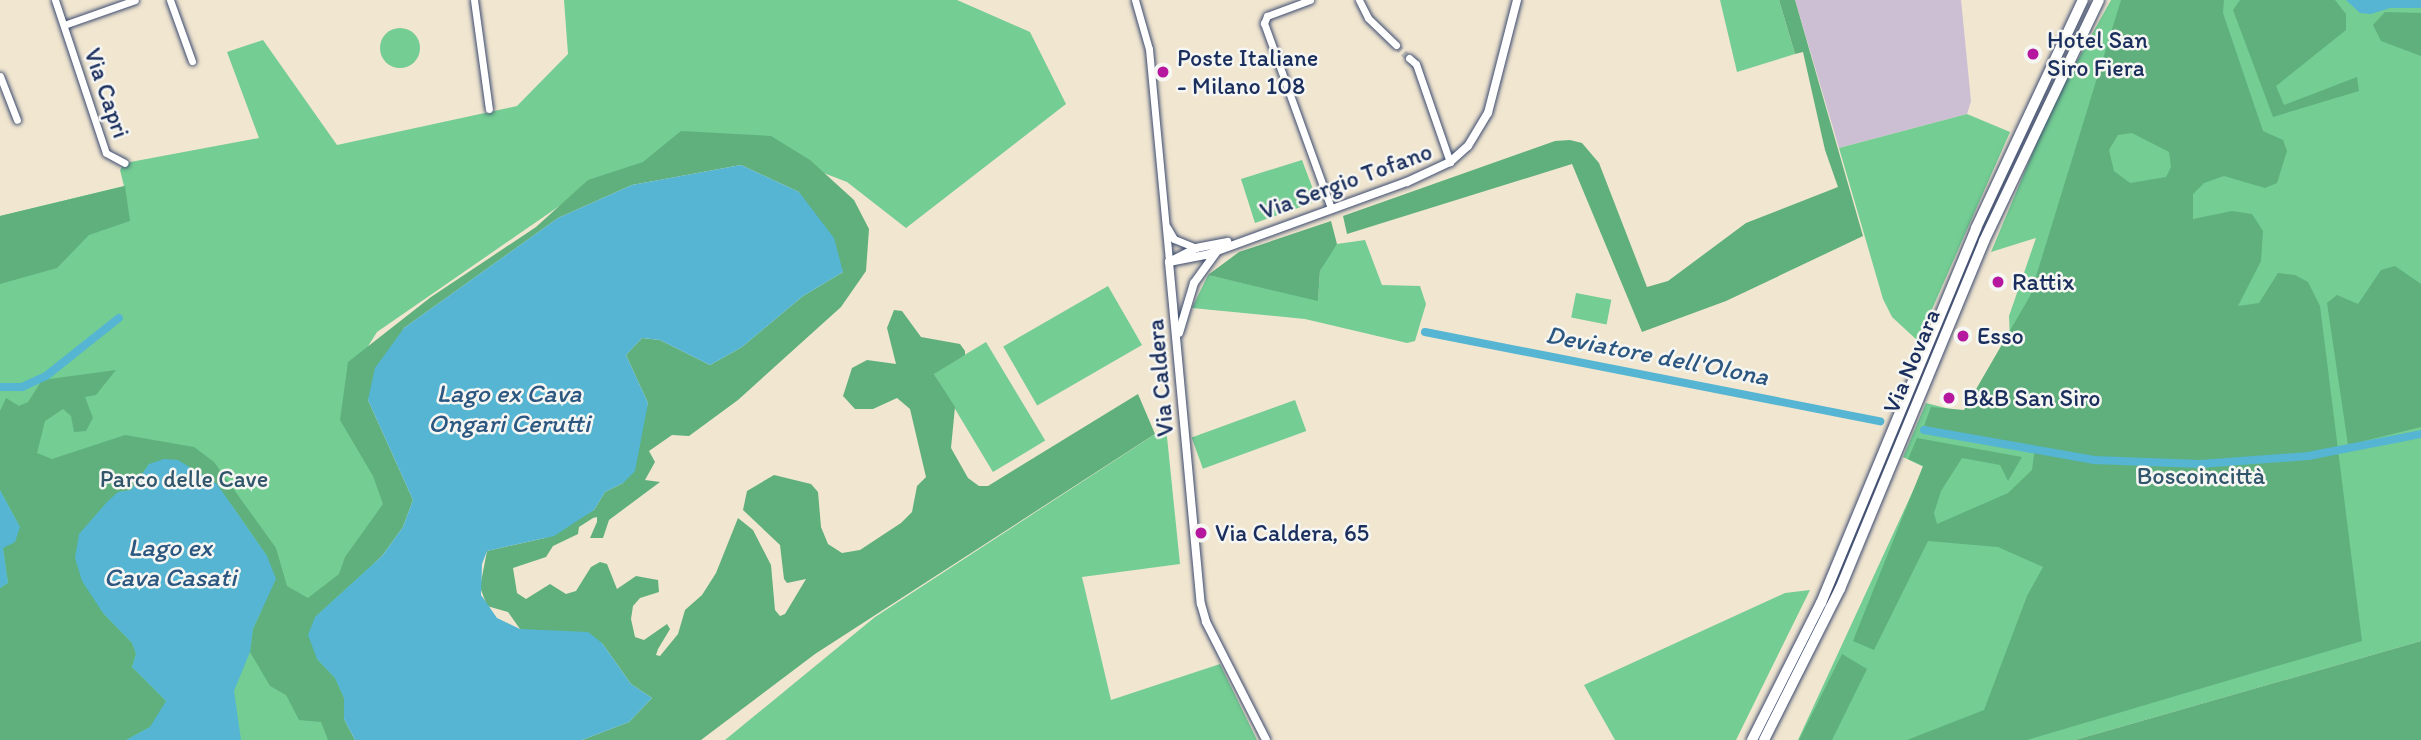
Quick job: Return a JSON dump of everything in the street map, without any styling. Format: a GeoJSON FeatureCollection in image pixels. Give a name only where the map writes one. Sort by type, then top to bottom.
{"type":"FeatureCollection","features":[{"type":"Feature","properties":{"kind":"main road","name":"Via Novara"},"geometry":{"type":"LineString","coordinates":[[1752,740],[1822,603],[1976,228],[2083,0]]}},
{"type":"Feature","properties":{"kind":"main road","name":"Via Novara"},"geometry":{"type":"LineString","coordinates":[[1765,740],[1840,589],[1990,228],[2099,0]]}},
{"type":"Feature","properties":{"kind":"street","name":"Via Capri"},"geometry":{"type":"LineString","coordinates":[[55,0],[106,153],[125,163]]}},
{"type":"Feature","properties":{"kind":"street","name":"Via Capri"},"geometry":{"type":"LineString","coordinates":[[64,25],[135,0]]}},
{"type":"Feature","properties":{"kind":"street"},"geometry":{"type":"LineString","coordinates":[[170,0],[192,61]]}},
{"type":"Feature","properties":{"kind":"street"},"geometry":{"type":"LineString","coordinates":[[474,0],[489,109]]}},
{"type":"Feature","properties":{"kind":"street","name":"Via Caldera"},"geometry":{"type":"LineString","coordinates":[[1135,0],[1149,49],[1203,614],[1266,740]]}},
{"type":"Feature","properties":{"kind":"street"},"geometry":{"type":"LineString","coordinates":[[1310,0],[1267,16],[1264,23],[1331,208]]}},
{"type":"Feature","properties":{"kind":"street"},"geometry":{"type":"LineString","coordinates":[[1359,0],[1368,18],[1396,45]]}},
{"type":"Feature","properties":{"kind":"street","name":"Via Sergio Tofano"},"geometry":{"type":"LineString","coordinates":[[1169,262],[1180,263],[1450,162],[1468,146],[1488,113],[1517,0]]}},
{"type":"Feature","properties":{"kind":"street"},"geometry":{"type":"LineString","coordinates":[[1409,58],[1416,65],[1450,162]]}},
{"type":"Feature","properties":{"kind":"street"},"geometry":{"type":"LineString","coordinates":[[0,76],[17,120]]}},
{"type":"Feature","properties":{"kind":"street"},"geometry":{"type":"LineString","coordinates":[[1165,221],[1174,239],[1196,248]]}},
{"type":"Feature","properties":{"kind":"street","name":"Via Sergio Tofano"},"geometry":{"type":"LineString","coordinates":[[1169,262],[1196,248],[1244,239]]}},
{"type":"Feature","properties":{"kind":"street"},"geometry":{"type":"LineString","coordinates":[[1177,348],[1189,293],[1219,249]]}},
{"type":"Feature","properties":{"kind":"shaded area"},"geometry":{"type":"Polygon","coordinates":[[[1795,0],[1961,0],[1971,101],[1967,114],[1839,148],[1795,0]]]}},
{"type":"Feature","properties":{"kind":"green space","name":"Parco delle Cave"},"geometry":{"type":"Polygon","coordinates":[[[564,0],[957,0],[1030,32],[1066,104],[906,228],[847,182],[785,158],[597,180],[377,332],[357,364],[389,489],[338,740],[0,740],[0,216],[124,186],[120,170],[125,163],[259,138],[227,52],[263,40],[337,145],[517,106],[568,54],[564,0]]]}},
{"type":"Feature","properties":{"kind":"green space"},"geometry":{"type":"Polygon","coordinates":[[[1720,0],[1779,0],[1795,54],[1737,72],[1720,0]]]}},
{"type":"Feature","properties":{"kind":"green space"},"geometry":{"type":"Polygon","coordinates":[[[1779,0],[1795,0],[1863,236],[1726,301],[1642,332],[1572,164],[1347,234],[1343,216],[1555,141],[1570,140],[1582,143],[1599,163],[1647,287],[1668,281],[1746,223],[1838,187],[1825,150],[1803,52],[1795,54],[1779,0]]]}},
{"type":"Feature","properties":{"kind":"green space","name":"Boscoincittà"},"geometry":{"type":"Polygon","coordinates":[[[2111,0],[2421,0],[2421,641],[2075,740],[1798,740],[1924,467],[1903,457],[1926,403],[1965,413],[2010,341],[2009,316],[2036,238],[1991,252],[2053,104],[2111,0]]]}},
{"type":"Feature","properties":{"kind":"green space","name":"Boscoincittà"},"geometry":{"type":"Polygon","coordinates":[[[2121,0],[2224,0],[2223,13],[2263,131],[2283,140],[2287,151],[2277,183],[2265,188],[2224,176],[2204,183],[2193,194],[2193,219],[2232,211],[2252,214],[2263,231],[2261,261],[2238,306],[2259,303],[2278,273],[2295,275],[2308,282],[2320,306],[2362,641],[2027,740],[1907,740],[1984,710],[2027,596],[2043,567],[1998,547],[1928,541],[1874,650],[1853,641],[1923,466],[1908,459],[1917,438],[2022,457],[2008,481],[2000,465],[1962,458],[1941,491],[1934,513],[1937,524],[2008,493],[2032,470],[2035,447],[1924,426],[1931,407],[1964,410],[2030,296],[2121,0]],[[2132,133],[2118,135],[2109,150],[2114,171],[2130,183],[2166,177],[2171,167],[2169,152],[2132,133]]]}},
{"type":"Feature","properties":{"kind":"green space"},"geometry":{"type":"Polygon","coordinates":[[[2240,0],[2335,0],[2346,14],[2346,30],[2276,86],[2284,105],[2357,77],[2359,91],[2273,117],[2233,10],[2240,0]]]}},
{"type":"Feature","properties":{"kind":"green space"},"geometry":{"type":"Polygon","coordinates":[[[2385,12],[2421,13],[2421,56],[2381,41],[2373,25],[2385,12]]]}},
{"type":"Feature","properties":{"kind":"green space"},"geometry":{"type":"Polygon","coordinates":[[[400,28],[414,34],[420,48],[414,62],[400,68],[386,62],[380,48],[386,34],[400,28]]]}},
{"type":"Feature","properties":{"kind":"green space"},"geometry":{"type":"Polygon","coordinates":[[[1967,114],[2010,132],[1918,341],[1892,317],[1883,299],[1839,148],[1967,114]]]}},
{"type":"Feature","properties":{"kind":"green space"},"geometry":{"type":"Polygon","coordinates":[[[681,131],[771,136],[810,160],[854,200],[869,229],[866,271],[841,307],[738,400],[689,436],[672,435],[649,451],[655,462],[645,480],[660,482],[609,520],[603,538],[590,538],[597,522],[597,517],[593,518],[579,527],[578,534],[553,546],[546,557],[513,568],[517,593],[526,599],[550,584],[566,594],[576,591],[591,567],[600,562],[607,564],[617,589],[636,576],[658,580],[659,592],[640,598],[633,606],[631,619],[635,637],[644,640],[667,624],[670,629],[656,655],[660,656],[678,634],[685,610],[702,595],[716,573],[738,518],[753,530],[771,565],[775,610],[780,616],[785,614],[806,579],[787,583],[784,579],[780,545],[743,510],[747,491],[774,475],[811,484],[818,492],[821,527],[828,544],[842,553],[860,550],[901,523],[912,512],[917,486],[926,477],[910,409],[897,398],[873,409],[855,409],[843,396],[852,368],[867,360],[896,364],[887,328],[894,310],[902,311],[921,337],[960,344],[965,351],[965,355],[934,374],[955,407],[951,448],[968,478],[979,486],[988,486],[1138,394],[1155,434],[815,654],[701,740],[582,740],[629,722],[652,698],[631,684],[602,643],[520,629],[508,612],[487,606],[480,587],[487,551],[545,538],[594,510],[605,492],[623,483],[648,403],[626,355],[642,338],[660,340],[710,365],[742,347],[803,296],[843,272],[799,192],[741,165],[632,185],[558,218],[404,328],[368,400],[413,500],[403,527],[382,556],[315,617],[317,659],[335,678],[344,698],[344,719],[355,740],[328,740],[321,722],[299,720],[286,695],[270,686],[250,652],[253,629],[261,612],[267,556],[231,504],[149,464],[131,490],[118,492],[103,613],[132,643],[136,654],[132,667],[166,701],[162,713],[150,727],[126,740],[0,740],[0,588],[8,583],[3,548],[20,527],[0,490],[0,411],[6,398],[19,406],[28,402],[42,380],[116,370],[96,395],[85,397],[93,418],[86,431],[74,432],[71,416],[63,409],[45,421],[37,453],[52,459],[125,435],[194,447],[214,462],[276,548],[287,586],[308,598],[339,574],[345,557],[383,504],[373,476],[340,420],[348,362],[431,297],[536,227],[588,180],[643,162],[681,131]]]}},
{"type":"Feature","properties":{"kind":"green space"},"geometry":{"type":"Polygon","coordinates":[[[1302,160],[1314,192],[1312,203],[1255,223],[1241,179],[1302,160]]]}},
{"type":"Feature","properties":{"kind":"green space"},"geometry":{"type":"Polygon","coordinates":[[[125,186],[130,221],[89,235],[57,268],[0,284],[0,216],[125,186]]]}},
{"type":"Feature","properties":{"kind":"green space"},"geometry":{"type":"Polygon","coordinates":[[[1331,221],[1337,244],[1320,271],[1318,301],[1208,275],[1239,252],[1331,221]]]}},
{"type":"Feature","properties":{"kind":"green space"},"geometry":{"type":"Polygon","coordinates":[[[1365,240],[1382,285],[1420,286],[1426,304],[1415,341],[1407,343],[1305,319],[1192,308],[1208,275],[1318,300],[1320,271],[1331,251],[1337,244],[1365,240]]]}},
{"type":"Feature","properties":{"kind":"green space"},"geometry":{"type":"Polygon","coordinates":[[[2395,266],[2421,284],[2421,427],[2348,445],[2327,303],[2337,295],[2358,304],[2381,270],[2395,266]]]}},
{"type":"Feature","properties":{"kind":"green space"},"geometry":{"type":"Polygon","coordinates":[[[1108,286],[1142,345],[1037,405],[1003,346],[1108,286]]]}},
{"type":"Feature","properties":{"kind":"green space"},"geometry":{"type":"Polygon","coordinates":[[[1576,293],[1611,300],[1607,324],[1571,318],[1576,293]]]}},
{"type":"Feature","properties":{"kind":"green space"},"geometry":{"type":"Polygon","coordinates":[[[986,342],[1045,441],[993,472],[934,373],[986,342]]]}},
{"type":"Feature","properties":{"kind":"green space"},"geometry":{"type":"Polygon","coordinates":[[[1295,400],[1306,431],[1203,469],[1192,438],[1295,400]]]}},
{"type":"Feature","properties":{"kind":"green space"},"geometry":{"type":"Polygon","coordinates":[[[1166,427],[1180,564],[1082,577],[1111,700],[1220,664],[1257,740],[725,740],[875,617],[1166,427]]]}},
{"type":"Feature","properties":{"kind":"green space"},"geometry":{"type":"Polygon","coordinates":[[[1810,590],[1736,740],[1615,740],[1584,685],[1785,593],[1810,590]]]}},
{"type":"Feature","properties":{"kind":"green space"},"geometry":{"type":"Polygon","coordinates":[[[2421,641],[2421,740],[2075,740],[2421,641]]]}},
{"type":"Feature","properties":{"kind":"green space"},"geometry":{"type":"Polygon","coordinates":[[[1842,654],[1867,669],[1832,740],[1799,740],[1842,654]]]}},
{"type":"Feature","properties":{"kind":"water"},"geometry":{"type":"Polygon","coordinates":[[[2346,0],[2421,0],[2421,8],[2390,8],[2371,14],[2360,13],[2346,0]]]}},
{"type":"Feature","properties":{"kind":"water","name":"Lago ex Cava Ongari Cerutti"},"geometry":{"type":"Polygon","coordinates":[[[741,165],[799,192],[834,238],[843,272],[803,296],[742,347],[710,365],[660,340],[642,338],[626,355],[648,403],[635,471],[623,483],[605,492],[594,510],[554,536],[487,551],[482,564],[481,595],[497,618],[520,629],[588,632],[602,643],[631,684],[652,698],[629,722],[582,740],[355,740],[344,719],[344,698],[335,678],[317,659],[308,635],[315,617],[382,556],[403,527],[413,500],[368,400],[375,368],[404,328],[558,218],[632,185],[741,165]]]}},
{"type":"Feature","properties":{"kind":"water","name":"Lago ex Cava Casati"},"geometry":{"type":"Polygon","coordinates":[[[164,459],[178,460],[217,484],[267,556],[276,579],[253,629],[250,652],[234,691],[241,740],[126,740],[150,727],[166,701],[132,667],[136,654],[132,643],[103,613],[82,581],[75,558],[79,534],[107,502],[118,492],[131,490],[149,464],[164,459]]]}},
{"type":"Feature","properties":{"kind":"water"},"geometry":{"type":"Polygon","coordinates":[[[0,490],[20,527],[15,542],[3,548],[8,583],[0,588],[0,490]]]}},
{"type":"Feature","properties":{"kind":"waterway"},"geometry":{"type":"LineString","coordinates":[[0,387],[22,387],[46,376],[119,318]]}},
{"type":"Feature","properties":{"kind":"waterway","name":"Deviatore dell'Olona"},"geometry":{"type":"LineString","coordinates":[[1425,332],[1880,421]]}},
{"type":"Feature","properties":{"kind":"waterway","name":"Deviatore dell'Olona"},"geometry":{"type":"LineString","coordinates":[[1924,430],[2094,460],[2200,464],[2308,456],[2421,434]]}},
{"type":"Feature","properties":{"kind":"tunnel"},"geometry":{"type":"LineString","coordinates":[[1396,45],[1409,58]]}},
{"type":"Feature","properties":{"kind":"place","name":"Hotel San Siro Fiera"},"geometry":{"type":"Point","coordinates":[2033,54]}},
{"type":"Feature","properties":{"kind":"place","name":"Poste Italiane - Milano 108"},"geometry":{"type":"Point","coordinates":[1163,72]}},
{"type":"Feature","properties":{"kind":"place","name":"Rattix"},"geometry":{"type":"Point","coordinates":[1998,282]}},
{"type":"Feature","properties":{"kind":"place","name":"Esso"},"geometry":{"type":"Point","coordinates":[1963,336]}},
{"type":"Feature","properties":{"kind":"place","name":"B&B San Siro"},"geometry":{"type":"Point","coordinates":[1949,398]}},
{"type":"Feature","properties":{"kind":"place","name":"Via Caldera, 65"},"geometry":{"type":"Point","coordinates":[1201,533]}}]}
